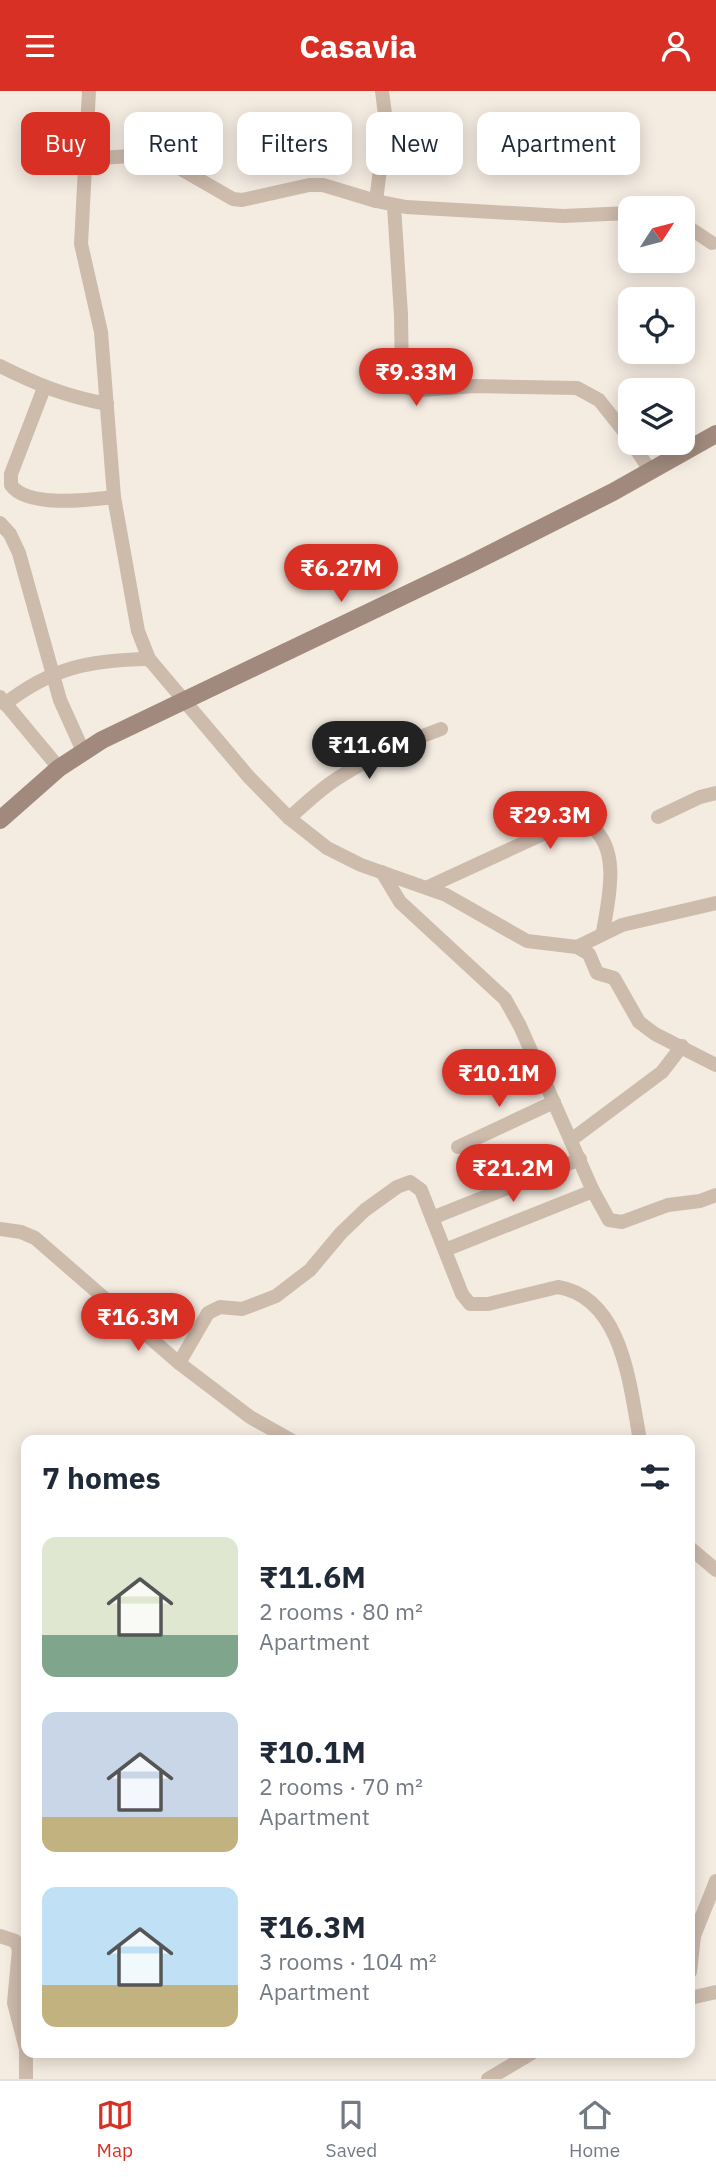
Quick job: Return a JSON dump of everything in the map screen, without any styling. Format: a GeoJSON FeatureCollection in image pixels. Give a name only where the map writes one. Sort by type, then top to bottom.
{"type":"FeatureCollection","features":[{"type":"Feature","properties":{"kind":"main road"},"geometry":{"type":"LineString","coordinates":[[0,820],[58,768],[83,751],[482,559],[651,472],[716,434]]}},
{"type":"Feature","properties":{"kind":"street"},"geometry":{"type":"LineString","coordinates":[[88,112],[89,91]]}},
{"type":"Feature","properties":{"kind":"street"},"geometry":{"type":"LineString","coordinates":[[376,201],[386,122],[382,91]]}},
{"type":"Feature","properties":{"kind":"street"},"geometry":{"type":"LineString","coordinates":[[110,158],[160,157],[233,199],[253,199],[309,185],[323,185],[394,206],[563,216],[618,214]]}},
{"type":"Feature","properties":{"kind":"street"},"geometry":{"type":"LineString","coordinates":[[85,175],[81,244],[102,331],[114,497],[138,631],[149,659],[242,770],[289,818],[327,848],[361,865],[428,887],[527,941],[577,947],[589,954],[597,973],[614,978],[639,1022],[655,1034],[682,1045],[716,1065]]}},
{"type":"Feature","properties":{"kind":"street"},"geometry":{"type":"LineString","coordinates":[[394,206],[402,329],[402,377],[408,388],[421,390],[475,386],[577,389],[599,400],[618,423]]}},
{"type":"Feature","properties":{"kind":"street"},"geometry":{"type":"LineString","coordinates":[[695,232],[712,243]]}},
{"type":"Feature","properties":{"kind":"street"},"geometry":{"type":"LineString","coordinates":[[0,366],[44,388],[74,398],[107,404]]}},
{"type":"Feature","properties":{"kind":"street"},"geometry":{"type":"LineString","coordinates":[[44,388],[10,474],[11,485],[19,493],[28,496],[61,501],[114,497]]}},
{"type":"Feature","properties":{"kind":"street"},"geometry":{"type":"LineString","coordinates":[[640,455],[651,472]]}},
{"type":"Feature","properties":{"kind":"street"},"geometry":{"type":"LineString","coordinates":[[0,523],[10,534],[19,553],[52,675],[64,712],[83,751]]}},
{"type":"Feature","properties":{"kind":"street"},"geometry":{"type":"LineString","coordinates":[[58,768],[3,700],[52,675],[99,661],[149,659]]}},
{"type":"Feature","properties":{"kind":"street"},"geometry":{"type":"LineString","coordinates":[[289,818],[324,788],[347,773],[407,741],[441,729]]}},
{"type":"Feature","properties":{"kind":"street"},"geometry":{"type":"LineString","coordinates":[[658,817],[700,797],[716,793]]}},
{"type":"Feature","properties":{"kind":"street"},"geometry":{"type":"LineString","coordinates":[[428,887],[569,823],[582,822],[599,834],[609,859],[609,888],[603,932]]}},
{"type":"Feature","properties":{"kind":"street"},"geometry":{"type":"LineString","coordinates":[[382,872],[400,902],[505,999],[520,1026],[604,1215],[614,1222],[622,1222],[668,1205],[700,1201],[716,1195]]}},
{"type":"Feature","properties":{"kind":"street"},"geometry":{"type":"LineString","coordinates":[[577,947],[603,932],[643,918],[716,902]]}},
{"type":"Feature","properties":{"kind":"street"},"geometry":{"type":"LineString","coordinates":[[571,1140],[662,1072],[682,1045]]}},
{"type":"Feature","properties":{"kind":"street"},"geometry":{"type":"LineString","coordinates":[[458,1147],[554,1102]]}},
{"type":"Feature","properties":{"kind":"street"},"geometry":{"type":"LineString","coordinates":[[432,1218],[580,1159]]}},
{"type":"Feature","properties":{"kind":"street"},"geometry":{"type":"LineString","coordinates":[[179,1363],[208,1313],[220,1307],[253,1307],[276,1296],[310,1270],[341,1233],[365,1210],[404,1183],[416,1185],[421,1190],[462,1294],[470,1304],[488,1304],[558,1287],[583,1297],[596,1309],[612,1330],[622,1353],[639,1435]]}},
{"type":"Feature","properties":{"kind":"street"},"geometry":{"type":"LineString","coordinates":[[445,1250],[593,1191]]}},
{"type":"Feature","properties":{"kind":"street"},"geometry":{"type":"LineString","coordinates":[[0,1229],[21,1232],[35,1238],[179,1363],[250,1417],[282,1435]]}},
{"type":"Feature","properties":{"kind":"street"},"geometry":{"type":"LineString","coordinates":[[695,1551],[716,1570]]}},
{"type":"Feature","properties":{"kind":"street"},"geometry":{"type":"LineString","coordinates":[[695,1934],[716,1881]]}},
{"type":"Feature","properties":{"kind":"street"},"geometry":{"type":"LineString","coordinates":[[0,1936],[15,1941],[19,1949],[14,2003],[21,2030]]}},
{"type":"Feature","properties":{"kind":"street"},"geometry":{"type":"LineString","coordinates":[[695,1997],[716,1992]]}},
{"type":"Feature","properties":{"kind":"street"},"geometry":{"type":"LineString","coordinates":[[26,2058],[26,2079]]}},
{"type":"Feature","properties":{"kind":"street"},"geometry":{"type":"LineString","coordinates":[[488,2079],[523,2058]]}}]}
